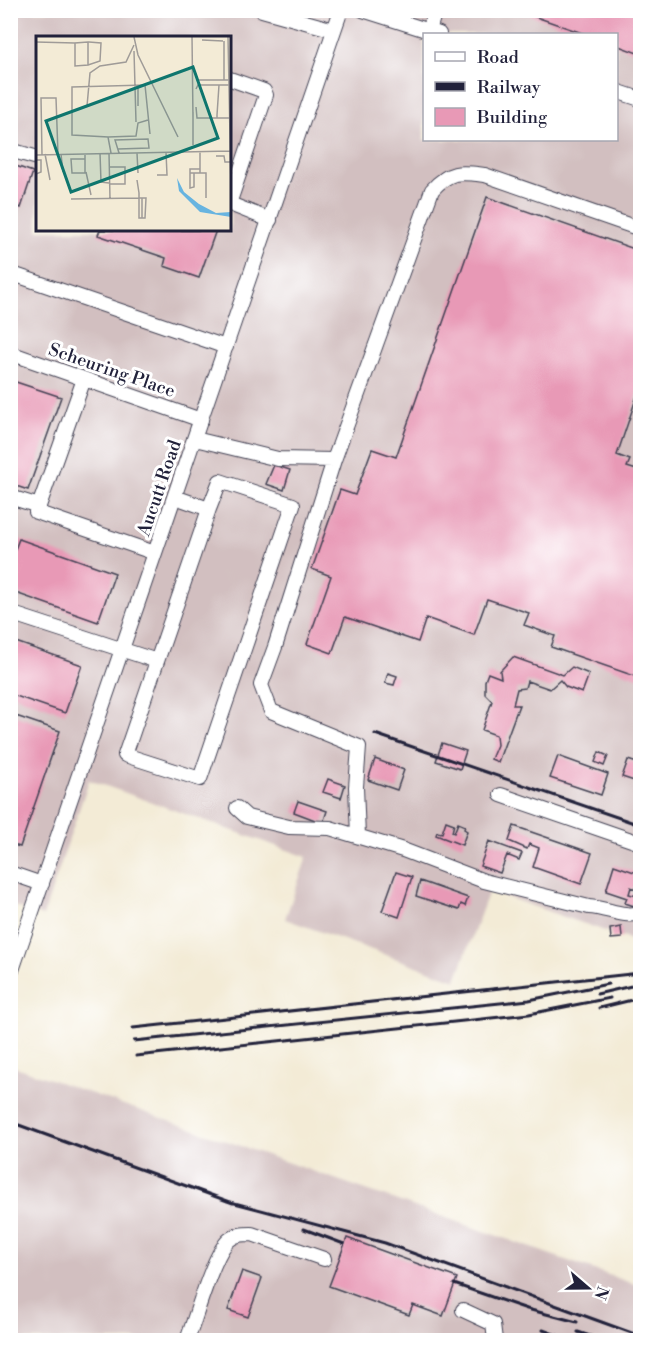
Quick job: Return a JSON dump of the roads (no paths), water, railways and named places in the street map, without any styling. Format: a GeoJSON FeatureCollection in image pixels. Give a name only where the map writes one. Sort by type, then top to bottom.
{"type":"FeatureCollection","features":[{"type":"Feature","properties":{"kind":"street"},"geometry":{"type":"LineString","coordinates":[[262,10],[334,30]]}},
{"type":"Feature","properties":{"kind":"street","name":"Aucutt Road"},"geometry":{"type":"LineString","coordinates":[[10,976],[341,10]]}},
{"type":"Feature","properties":{"kind":"street"},"geometry":{"type":"LineString","coordinates":[[363,10],[434,33],[435,10]]}},
{"type":"Feature","properties":{"kind":"street"},"geometry":{"type":"LineString","coordinates":[[231,79],[264,91],[266,95],[231,200]]}},
{"type":"Feature","properties":{"kind":"street"},"geometry":{"type":"LineString","coordinates":[[618,92],[640,99]]}},
{"type":"Feature","properties":{"kind":"street"},"geometry":{"type":"LineString","coordinates":[[10,150],[36,157]]}},
{"type":"Feature","properties":{"kind":"street"},"geometry":{"type":"LineString","coordinates":[[358,836],[356,787],[359,747],[271,711],[261,685],[334,460],[432,190],[442,178],[459,172],[485,175],[640,229]]}},
{"type":"Feature","properties":{"kind":"street"},"geometry":{"type":"LineString","coordinates":[[231,203],[270,220]]}},
{"type":"Feature","properties":{"kind":"street"},"geometry":{"type":"LineString","coordinates":[[10,273],[226,347]]}},
{"type":"Feature","properties":{"kind":"street","name":"Scheuring Place"},"geometry":{"type":"LineString","coordinates":[[10,353],[201,420]]}},
{"type":"Feature","properties":{"kind":"street"},"geometry":{"type":"LineString","coordinates":[[84,379],[36,512],[156,553]]}},
{"type":"Feature","properties":{"kind":"street"},"geometry":{"type":"LineString","coordinates":[[195,439],[279,459],[334,460]]}},
{"type":"Feature","properties":{"kind":"street"},"geometry":{"type":"LineString","coordinates":[[220,481],[293,505],[200,779],[125,755],[209,508],[220,481]]}},
{"type":"Feature","properties":{"kind":"street"},"geometry":{"type":"LineString","coordinates":[[10,497],[39,506]]}},
{"type":"Feature","properties":{"kind":"street"},"geometry":{"type":"LineString","coordinates":[[175,497],[209,508]]}},
{"type":"Feature","properties":{"kind":"street"},"geometry":{"type":"LineString","coordinates":[[10,613],[157,661]]}},
{"type":"Feature","properties":{"kind":"street"},"geometry":{"type":"LineString","coordinates":[[501,795],[640,843]]}},
{"type":"Feature","properties":{"kind":"street"},"geometry":{"type":"LineString","coordinates":[[237,808],[248,817],[289,827],[330,828],[358,836],[484,881],[589,907],[606,908],[629,916],[640,913]]}},
{"type":"Feature","properties":{"kind":"street"},"geometry":{"type":"LineString","coordinates":[[10,873],[42,884]]}},
{"type":"Feature","properties":{"kind":"street"},"geometry":{"type":"LineString","coordinates":[[187,1341],[218,1257],[229,1240],[241,1234],[252,1234],[324,1259]]}},
{"type":"Feature","properties":{"kind":"street"},"geometry":{"type":"LineString","coordinates":[[463,1310],[493,1324],[495,1341]]}},
{"type":"Feature","properties":{"kind":"railway"},"geometry":{"type":"LineString","coordinates":[[375,734],[640,825]]}},
{"type":"Feature","properties":{"kind":"railway"},"geometry":{"type":"LineString","coordinates":[[133,1028],[640,973]]}},
{"type":"Feature","properties":{"kind":"railway"},"geometry":{"type":"LineString","coordinates":[[134,1041],[529,1000],[608,984]]}},
{"type":"Feature","properties":{"kind":"railway"},"geometry":{"type":"LineString","coordinates":[[597,994],[640,984]]}},
{"type":"Feature","properties":{"kind":"railway"},"geometry":{"type":"LineString","coordinates":[[136,1056],[529,1014],[610,998]]}},
{"type":"Feature","properties":{"kind":"railway"},"geometry":{"type":"LineString","coordinates":[[599,1008],[640,998]]}},
{"type":"Feature","properties":{"kind":"railway"},"geometry":{"type":"LineString","coordinates":[[16,1124],[233,1203]]}},
{"type":"Feature","properties":{"kind":"railway"},"geometry":{"type":"LineString","coordinates":[[227,1201],[385,1243],[640,1336]]}},
{"type":"Feature","properties":{"kind":"railway"},"geometry":{"type":"LineString","coordinates":[[304,1229],[344,1244]]}},
{"type":"Feature","properties":{"kind":"railway"},"geometry":{"type":"LineString","coordinates":[[454,1284],[527,1309],[577,1322]]}},
{"type":"Feature","properties":{"kind":"railway"},"geometry":{"type":"LineString","coordinates":[[543,1330],[570,1340]]}},
{"type":"Feature","properties":{"kind":"railway"},"geometry":{"type":"LineString","coordinates":[[578,1332],[602,1340]]}}]}
